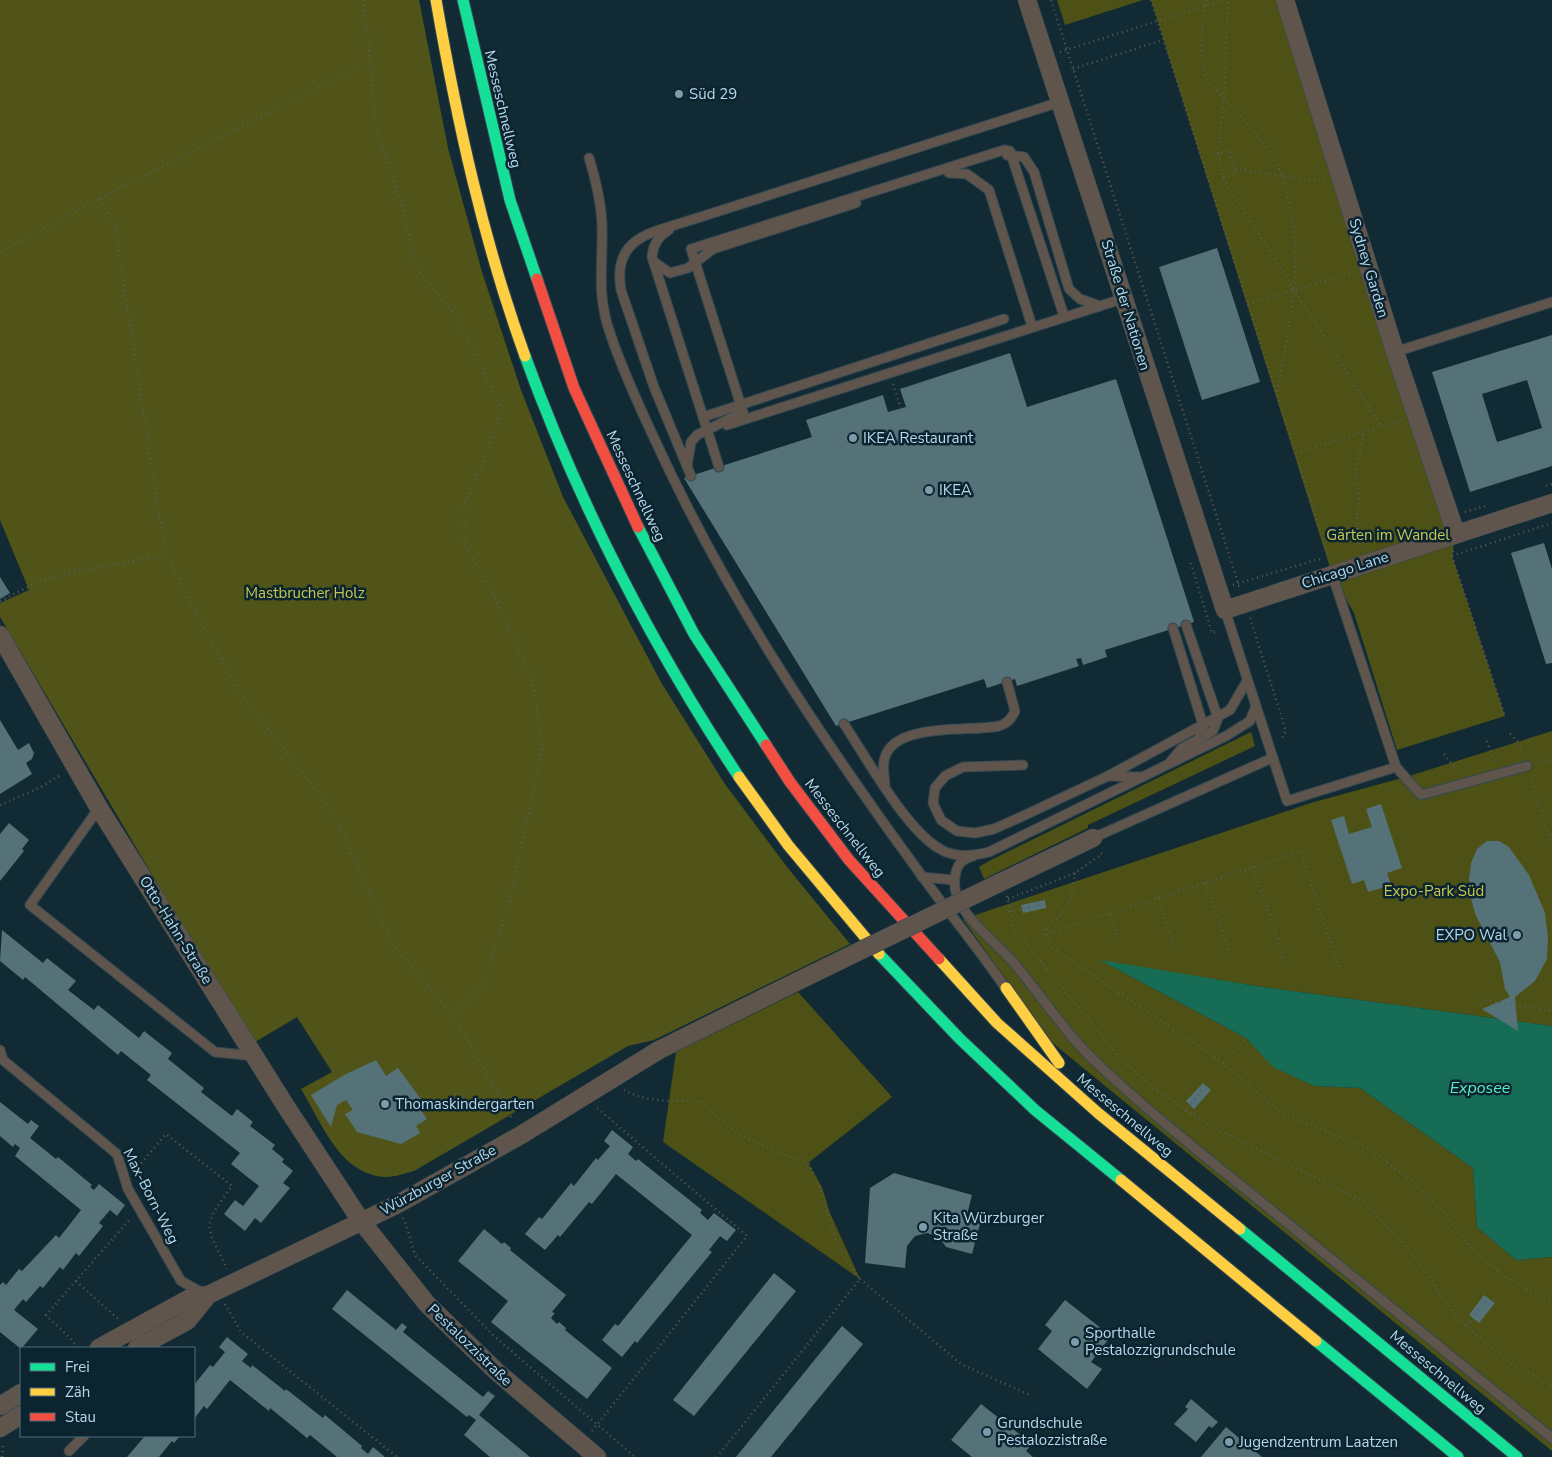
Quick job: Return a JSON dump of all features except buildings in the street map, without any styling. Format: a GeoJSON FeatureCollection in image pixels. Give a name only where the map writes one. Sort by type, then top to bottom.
{"type":"FeatureCollection","features":[{"type":"Feature","properties":{"kind":"highway"},"geometry":{"type":"LineString","coordinates":[[436,0],[461,144],[496,274],[541,404],[595,530],[660,651],[706,729],[758,806],[817,881],[911,989],[970,1050],[1028,1103],[1458,1457]]}},
{"type":"Feature","properties":{"kind":"highway","name":"Messeschnellweg"},"geometry":{"type":"LineString","coordinates":[[463,0],[510,200],[574,388],[629,511],[694,634],[790,782],[849,860],[997,1023],[1098,1113],[1517,1457]]}},
{"type":"Feature","properties":{"kind":"highway"},"geometry":{"type":"LineString","coordinates":[[1006,988],[1047,1047],[1098,1113]]}},
{"type":"Feature","properties":{"kind":"street","name":"Straße der Nationen"},"geometry":{"type":"LineString","coordinates":[[1027,0],[1225,610]]}},
{"type":"Feature","properties":{"kind":"street","name":"Sydney Garden"},"geometry":{"type":"LineString","coordinates":[[1285,0],[1395,352],[1456,534]]}},
{"type":"Feature","properties":{"kind":"street","name":"Chicago Lane"},"geometry":{"type":"LineString","coordinates":[[1225,610],[1552,503]]}},
{"type":"Feature","properties":{"kind":"street","name":"Otto-Hahn-Straße"},"geometry":{"type":"LineString","coordinates":[[0,635],[99,808],[361,1221]]}},
{"type":"Feature","properties":{"kind":"street","name":"Würzburger Straße"},"geometry":{"type":"LineString","coordinates":[[101,1347],[192,1298],[208,1295],[396,1206],[521,1135],[659,1050],[1093,838]]}},
{"type":"Feature","properties":{"kind":"street","name":"Pestalozzistraße"},"geometry":{"type":"LineString","coordinates":[[361,1221],[427,1304],[496,1371],[595,1456]]}},
{"type":"Feature","properties":{"kind":"street","name":"Würzburger Straße"},"geometry":{"type":"LineString","coordinates":[[140,1347],[187,1321],[208,1295]]}},
{"type":"Feature","properties":{"kind":"street"},"geometry":{"type":"LineString","coordinates":[[0,1406],[20,1394]]}},
{"type":"Feature","properties":{"kind":"street"},"geometry":{"type":"LineString","coordinates":[[0,1428],[20,1416]]}},
{"type":"Feature","properties":{"kind":"lane"},"geometry":{"type":"LineString","coordinates":[[691,476],[654,387],[621,290],[618,274],[621,258],[630,244],[642,236],[1060,102]]}},
{"type":"Feature","properties":{"kind":"lane"},"geometry":{"type":"LineString","coordinates":[[687,466],[691,442],[697,434],[743,412],[691,249],[1004,150],[1010,151],[1064,316]]}},
{"type":"Feature","properties":{"kind":"lane"},"geometry":{"type":"LineString","coordinates":[[654,262],[670,273],[688,268],[718,247],[1005,155],[1024,157],[1034,172],[1069,289],[1080,300],[1100,306]]}},
{"type":"Feature","properties":{"kind":"lane"},"geometry":{"type":"LineString","coordinates":[[589,158],[598,186],[602,220],[600,274],[602,302],[613,342],[668,468],[718,565],[775,663],[922,877],[1006,988]]}},
{"type":"Feature","properties":{"kind":"lane"},"geometry":{"type":"LineString","coordinates":[[949,173],[967,174],[989,190],[1032,326]]}},
{"type":"Feature","properties":{"kind":"lane"},"geometry":{"type":"LineString","coordinates":[[691,220],[662,234],[653,247],[654,262],[719,467]]}},
{"type":"Feature","properties":{"kind":"lane"},"geometry":{"type":"LineString","coordinates":[[708,431],[1032,326],[1125,298]]}},
{"type":"Feature","properties":{"kind":"lane"},"geometry":{"type":"LineString","coordinates":[[1395,352],[1552,302]]}},
{"type":"Feature","properties":{"kind":"lane"},"geometry":{"type":"LineString","coordinates":[[703,417],[1004,319]]}},
{"type":"Feature","properties":{"kind":"lane"},"geometry":{"type":"LineString","coordinates":[[1332,574],[1396,768],[1422,795],[1527,766]]}},
{"type":"Feature","properties":{"kind":"lane"},"geometry":{"type":"LineString","coordinates":[[1225,610],[1287,800],[1396,768]]}},
{"type":"Feature","properties":{"kind":"lane"},"geometry":{"type":"LineString","coordinates":[[1167,765],[1182,748],[1213,732],[1218,718],[1186,625]]}},
{"type":"Feature","properties":{"kind":"lane"},"geometry":{"type":"LineString","coordinates":[[1173,628],[1204,725],[1199,739]]}},
{"type":"Feature","properties":{"kind":"lane"},"geometry":{"type":"LineString","coordinates":[[1023,765],[963,767],[945,776],[935,788],[933,803],[942,820],[957,831],[975,833],[994,829],[1108,776],[1218,718],[1230,710],[1247,681]]}},
{"type":"Feature","properties":{"kind":"lane"},"geometry":{"type":"LineString","coordinates":[[885,786],[884,757],[896,743],[908,737],[947,729],[1000,726],[1012,718],[1015,711],[1007,682]]}},
{"type":"Feature","properties":{"kind":"lane"},"geometry":{"type":"LineString","coordinates":[[1256,706],[1250,721],[1239,730],[989,852],[963,860],[957,866],[954,880],[956,892],[967,915],[1012,961],[1066,1030],[1102,1068],[1211,1161],[1552,1438]]}},
{"type":"Feature","properties":{"kind":"lane"},"geometry":{"type":"LineString","coordinates":[[844,724],[917,832],[940,849],[956,855],[973,856]]}},
{"type":"Feature","properties":{"kind":"lane"},"geometry":{"type":"LineString","coordinates":[[1093,838],[1272,758]]}},
{"type":"Feature","properties":{"kind":"lane"},"geometry":{"type":"LineString","coordinates":[[1108,776],[1143,777]]}},
{"type":"Feature","properties":{"kind":"lane"},"geometry":{"type":"LineString","coordinates":[[99,808],[30,905],[215,1052],[255,1056]]}},
{"type":"Feature","properties":{"kind":"lane"},"geometry":{"type":"LineString","coordinates":[[922,877],[954,880]]}},
{"type":"Feature","properties":{"kind":"lane","name":"Max-Born-Weg"},"geometry":{"type":"LineString","coordinates":[[0,1050],[3,1060],[117,1154],[126,1182],[138,1209],[181,1281],[208,1295]]}},
{"type":"Feature","properties":{"kind":"lane"},"geometry":{"type":"LineString","coordinates":[[69,1451],[83,1437]]}},
{"type":"Feature","properties":{"kind":"path"},"geometry":{"type":"LineString","coordinates":[[364,0],[372,60],[377,133],[395,180],[418,270],[457,317],[502,410],[487,454],[464,505],[464,544],[491,590],[532,682],[542,752],[509,902],[484,984],[453,1015]]}},
{"type":"Feature","properties":{"kind":"path"},"geometry":{"type":"LineString","coordinates":[[1051,0],[1238,584],[1319,559],[1330,561],[1151,0]]}},
{"type":"Feature","properties":{"kind":"path"},"geometry":{"type":"LineString","coordinates":[[1206,0],[1202,61],[1208,80],[1272,156],[1282,176],[1293,223],[1296,251],[1295,290],[1277,395]]}},
{"type":"Feature","properties":{"kind":"path"},"geometry":{"type":"LineString","coordinates":[[1045,56],[1223,0]]}},
{"type":"Feature","properties":{"kind":"path"},"geometry":{"type":"LineString","coordinates":[[1228,0],[1224,98],[1218,154],[1222,178],[1381,426]]}},
{"type":"Feature","properties":{"kind":"path"},"geometry":{"type":"LineString","coordinates":[[1073,69],[1163,40]]}},
{"type":"Feature","properties":{"kind":"path"},"geometry":{"type":"LineString","coordinates":[[0,252],[100,198],[372,60]]}},
{"type":"Feature","properties":{"kind":"path"},"geometry":{"type":"LineString","coordinates":[[1218,154],[1229,150],[1236,173],[1222,178]]}},
{"type":"Feature","properties":{"kind":"path"},"geometry":{"type":"LineString","coordinates":[[1235,169],[1342,184]]}},
{"type":"Feature","properties":{"kind":"path"},"geometry":{"type":"LineString","coordinates":[[100,198],[115,226],[167,556],[240,693],[333,812],[395,948],[453,1015],[521,1135]]}},
{"type":"Feature","properties":{"kind":"path"},"geometry":{"type":"LineString","coordinates":[[1248,304],[1369,268]]}},
{"type":"Feature","properties":{"kind":"path"},"geometry":{"type":"LineString","coordinates":[[1296,453],[1417,416]]}},
{"type":"Feature","properties":{"kind":"path"},"geometry":{"type":"LineString","coordinates":[[1360,552],[1357,519],[1359,501],[1356,472],[1364,432]]}},
{"type":"Feature","properties":{"kind":"path"},"geometry":{"type":"LineString","coordinates":[[1452,556],[1552,523]]}},
{"type":"Feature","properties":{"kind":"path"},"geometry":{"type":"LineString","coordinates":[[1456,534],[1452,556],[1505,716]]}},
{"type":"Feature","properties":{"kind":"path"},"geometry":{"type":"LineString","coordinates":[[0,601],[42,580],[59,575],[167,556]]}},
{"type":"Feature","properties":{"kind":"path"},"geometry":{"type":"LineString","coordinates":[[1250,620],[1286,731]]}},
{"type":"Feature","properties":{"kind":"path"},"geometry":{"type":"LineString","coordinates":[[1510,734],[1518,742],[1552,845]]}},
{"type":"Feature","properties":{"kind":"path"},"geometry":{"type":"LineString","coordinates":[[1487,741],[1499,773]]}},
{"type":"Feature","properties":{"kind":"path"},"geometry":{"type":"LineString","coordinates":[[1444,754],[1464,782]]}},
{"type":"Feature","properties":{"kind":"path"},"geometry":{"type":"LineString","coordinates":[[0,805],[42,787],[74,767]]}},
{"type":"Feature","properties":{"kind":"path"},"geometry":{"type":"LineString","coordinates":[[1046,935],[1301,851],[1340,970]]}},
{"type":"Feature","properties":{"kind":"path"},"geometry":{"type":"LineString","coordinates":[[1253,867],[1285,962]]}},
{"type":"Feature","properties":{"kind":"path"},"geometry":{"type":"LineString","coordinates":[[1007,899],[1075,873],[1065,909],[1050,922],[1046,935],[1051,947],[1223,1063],[1281,1113],[1367,1148],[1412,1182],[1446,1215],[1472,1249],[1505,1277],[1552,1303]]}},
{"type":"Feature","properties":{"kind":"path"},"geometry":{"type":"LineString","coordinates":[[1002,881],[1008,912],[1014,929],[1120,1057],[1153,1088],[1185,1111],[1212,1127],[1363,1201],[1400,1240],[1429,1275],[1441,1298],[1466,1326],[1515,1366],[1552,1386]]}},
{"type":"Feature","properties":{"kind":"path"},"geometry":{"type":"LineString","coordinates":[[1205,883],[1230,954]]}},
{"type":"Feature","properties":{"kind":"path"},"geometry":{"type":"LineString","coordinates":[[1158,899],[1174,946]]}},
{"type":"Feature","properties":{"kind":"path"},"geometry":{"type":"LineString","coordinates":[[1008,912],[1042,904]]}},
{"type":"Feature","properties":{"kind":"path"},"geometry":{"type":"LineString","coordinates":[[1110,915],[1119,939]]}},
{"type":"Feature","properties":{"kind":"path"},"geometry":{"type":"LineString","coordinates":[[1485,1000],[1552,1011]]}},
{"type":"Feature","properties":{"kind":"path"},"geometry":{"type":"LineString","coordinates":[[1223,1063],[1246,1038]]}},
{"type":"Feature","properties":{"kind":"path"},"geometry":{"type":"LineString","coordinates":[[609,1082],[636,1097],[667,1101],[702,1101],[718,1119],[740,1136],[808,1164],[819,1183],[836,1241],[860,1279],[961,1364],[1030,1395]]}},
{"type":"Feature","properties":{"kind":"path"},"geometry":{"type":"LineString","coordinates":[[1185,1111],[1204,1089]]}},
{"type":"Feature","properties":{"kind":"path"},"geometry":{"type":"LineString","coordinates":[[587,1095],[595,1107],[747,1236],[596,1426]]}},
{"type":"Feature","properties":{"kind":"path"},"geometry":{"type":"LineString","coordinates":[[126,1182],[166,1134],[232,1186],[210,1215],[208,1225],[234,1283]]}},
{"type":"Feature","properties":{"kind":"path"},"geometry":{"type":"LineString","coordinates":[[396,1206],[408,1228],[409,1243],[416,1256],[495,1337],[596,1426],[635,1457]]}},
{"type":"Feature","properties":{"kind":"path"},"geometry":{"type":"LineString","coordinates":[[76,1347],[71,1339],[46,1315],[138,1209]]}},
{"type":"Feature","properties":{"kind":"path"},"geometry":{"type":"LineString","coordinates":[[717,1457],[860,1279]]}},
{"type":"Feature","properties":{"kind":"path"},"geometry":{"type":"LineString","coordinates":[[76,1281],[116,1317],[126,1334]]}},
{"type":"Feature","properties":{"kind":"path"},"geometry":{"type":"LineString","coordinates":[[208,1295],[224,1304],[241,1332],[397,1457]]}},
{"type":"Feature","properties":{"kind":"path"},"geometry":{"type":"LineString","coordinates":[[1466,1326],[1486,1301]]}},
{"type":"Feature","properties":{"kind":"path"},"geometry":{"type":"LineString","coordinates":[[0,1441],[4,1445],[2,1457]]}},
{"type":"Feature","properties":{"kind":"green space","name":"Mastbrucher Holz"},"geometry":{"type":"Polygon","coordinates":[[[0,0],[419,0],[448,148],[482,272],[521,390],[563,497],[662,684],[725,784],[787,867],[850,944],[654,1040],[628,1046],[414,1171],[390,1177],[371,1174],[357,1168],[345,1158],[325,1132],[301,1089],[332,1072],[297,1017],[252,1044],[0,617],[0,603],[29,590],[0,520],[0,0]]]}},
{"type":"Feature","properties":{"kind":"green space"},"geometry":{"type":"Polygon","coordinates":[[[1057,0],[1143,0],[1065,25],[1057,0]]]}},
{"type":"Feature","properties":{"kind":"green space","name":"Gärten im Wandel"},"geometry":{"type":"Polygon","coordinates":[[[1151,0],[1285,0],[1456,534],[1452,556],[1505,716],[1397,750],[1354,613],[1332,574],[1151,0]]]}},
{"type":"Feature","properties":{"kind":"green space","name":"Expo-Park Süd"},"geometry":{"type":"Polygon","coordinates":[[[1552,731],[1552,1026],[1256,986],[1102,961],[1246,1038],[1274,1067],[1314,1086],[1360,1088],[1473,1168],[1477,1227],[1516,1260],[1552,1257],[1552,1451],[1049,1040],[963,919],[1314,802],[1406,777],[1552,731]]]}},
{"type":"Feature","properties":{"kind":"green space"},"geometry":{"type":"Polygon","coordinates":[[[1251,732],[1255,746],[1088,825],[1088,828],[984,879],[979,867],[987,862],[1251,732]]]}},
{"type":"Feature","properties":{"kind":"green space"},"geometry":{"type":"Polygon","coordinates":[[[798,992],[892,1097],[808,1163],[822,1187],[830,1213],[860,1279],[663,1142],[676,1052],[798,992]]]}},
{"type":"Feature","properties":{"kind":"water","name":"Exposee"},"geometry":{"type":"Polygon","coordinates":[[[1100,960],[1256,986],[1552,1026],[1552,1257],[1516,1260],[1477,1227],[1473,1168],[1360,1088],[1314,1086],[1273,1067],[1246,1038],[1100,960]]]}},
{"type":"Feature","properties":{"kind":"traffic: fast"},"geometry":{"type":"LineString","coordinates":[[463,0],[510,200],[537,279]]}},
{"type":"Feature","properties":{"kind":"traffic: fast"},"geometry":{"type":"LineString","coordinates":[[525,356],[569,467],[620,573],[676,676],[739,777]]}},
{"type":"Feature","properties":{"kind":"traffic: fast"},"geometry":{"type":"LineString","coordinates":[[638,527],[694,634],[766,745]]}},
{"type":"Feature","properties":{"kind":"traffic: fast"},"geometry":{"type":"LineString","coordinates":[[879,954],[960,1039],[1035,1110],[1121,1180]]}},
{"type":"Feature","properties":{"kind":"traffic: fast"},"geometry":{"type":"LineString","coordinates":[[1240,1229],[1517,1457]]}},
{"type":"Feature","properties":{"kind":"traffic: fast"},"geometry":{"type":"LineString","coordinates":[[1316,1341],[1458,1457]]}},
{"type":"Feature","properties":{"kind":"traffic: slow"},"geometry":{"type":"LineString","coordinates":[[436,0],[462,135],[473,180],[496,268],[525,356]]}},
{"type":"Feature","properties":{"kind":"traffic: slow"},"geometry":{"type":"LineString","coordinates":[[739,777],[788,845],[879,954]]}},
{"type":"Feature","properties":{"kind":"traffic: slow"},"geometry":{"type":"LineString","coordinates":[[939,959],[997,1023],[1098,1113],[1240,1229]]}},
{"type":"Feature","properties":{"kind":"traffic: slow"},"geometry":{"type":"LineString","coordinates":[[1006,988],[1059,1063]]}},
{"type":"Feature","properties":{"kind":"traffic: slow"},"geometry":{"type":"LineString","coordinates":[[1121,1180],[1316,1341]]}},
{"type":"Feature","properties":{"kind":"traffic: jam"},"geometry":{"type":"LineString","coordinates":[[537,279],[574,388],[638,527]]}},
{"type":"Feature","properties":{"kind":"traffic: jam"},"geometry":{"type":"LineString","coordinates":[[766,745],[790,782],[849,860],[939,959]]}},
{"type":"Feature","properties":{"kind":"place","name":"Süd 29"},"geometry":{"type":"Point","coordinates":[679,94]}},
{"type":"Feature","properties":{"kind":"place","name":"IKEA Restaurant"},"geometry":{"type":"Point","coordinates":[853,438]}},
{"type":"Feature","properties":{"kind":"place","name":"IKEA"},"geometry":{"type":"Point","coordinates":[929,490]}},
{"type":"Feature","properties":{"kind":"place","name":"EXPO Wal"},"geometry":{"type":"Point","coordinates":[1517,935]}},
{"type":"Feature","properties":{"kind":"place","name":"Thomaskindergarten"},"geometry":{"type":"Point","coordinates":[385,1104]}},
{"type":"Feature","properties":{"kind":"place","name":"Kita Würzburger Straße"},"geometry":{"type":"Point","coordinates":[923,1227]}},
{"type":"Feature","properties":{"kind":"place","name":"Sporthalle Pestalozzigrundschule"},"geometry":{"type":"Point","coordinates":[1075,1342]}},
{"type":"Feature","properties":{"kind":"place","name":"Grundschule Pestalozzistraße"},"geometry":{"type":"Point","coordinates":[987,1432]}},
{"type":"Feature","properties":{"kind":"place","name":"Jugendzentrum Laatzen"},"geometry":{"type":"Point","coordinates":[1229,1442]}}]}
